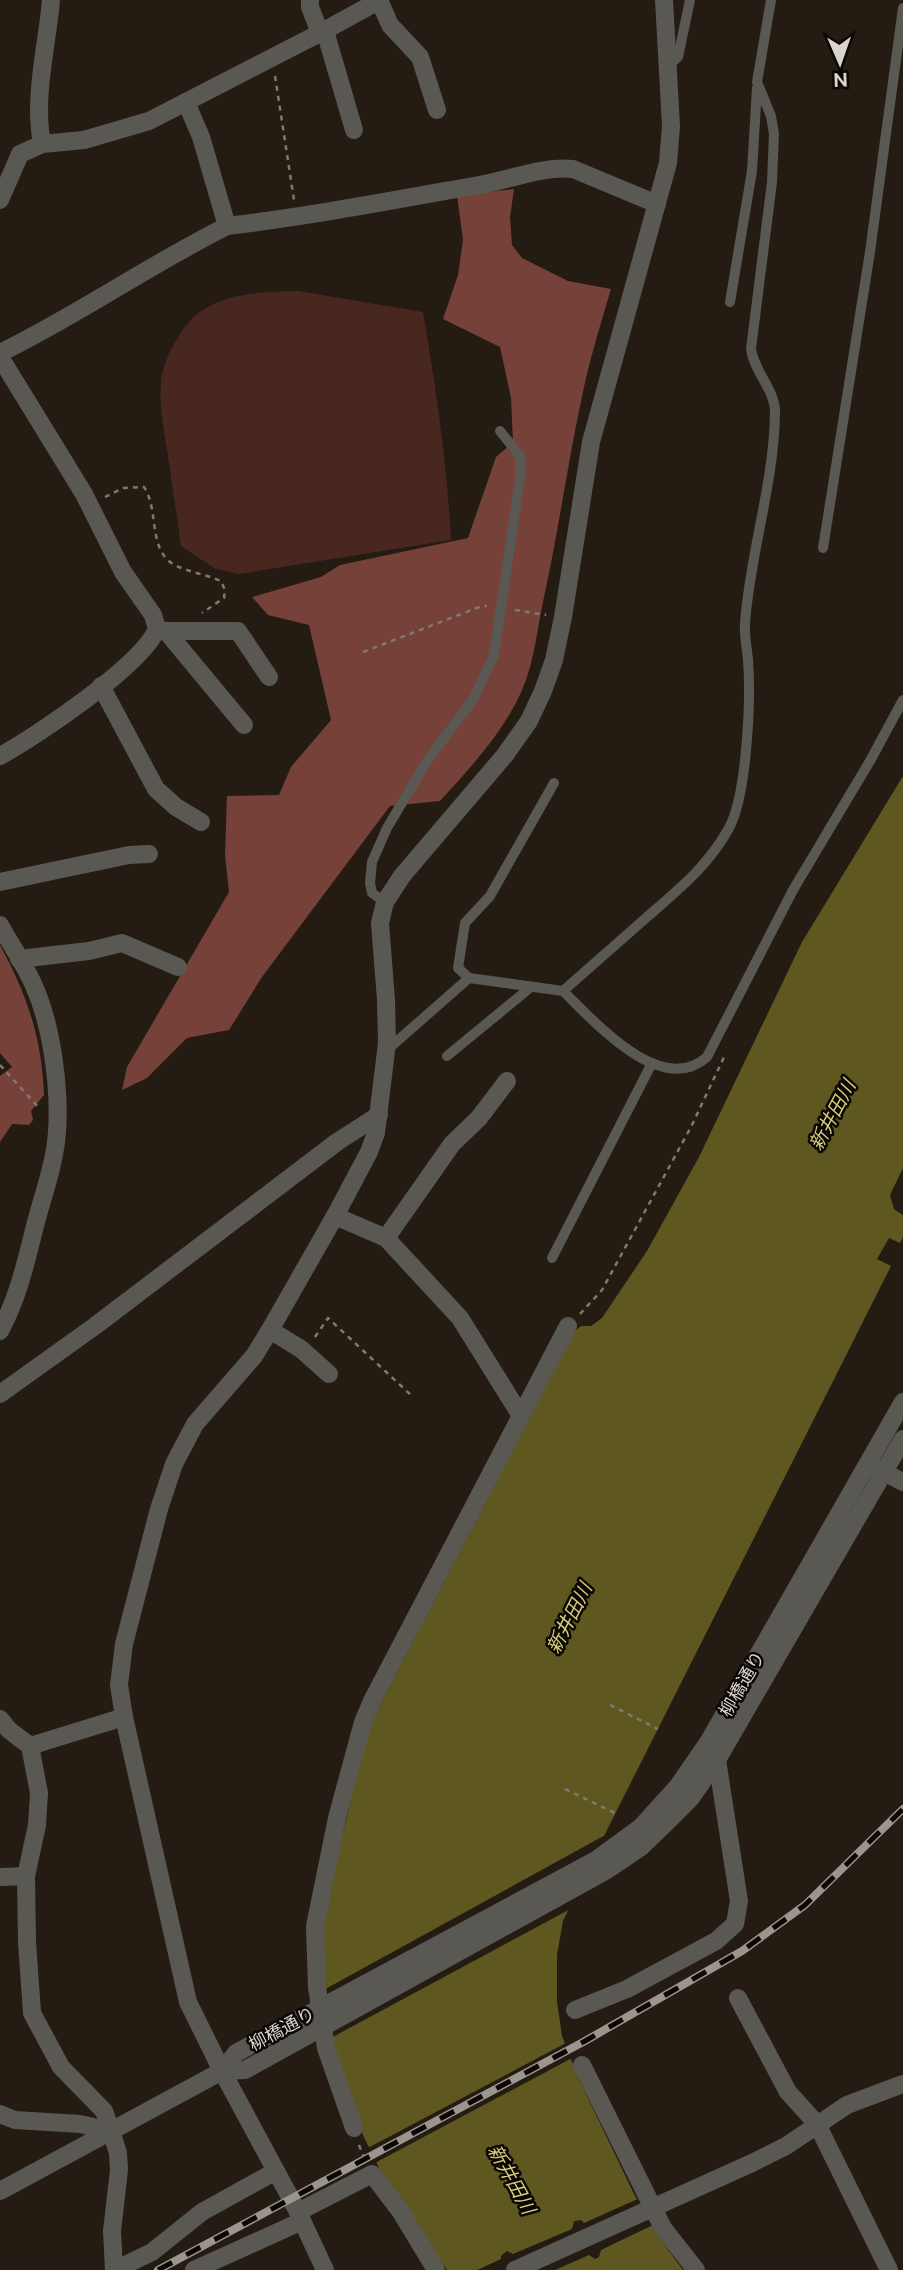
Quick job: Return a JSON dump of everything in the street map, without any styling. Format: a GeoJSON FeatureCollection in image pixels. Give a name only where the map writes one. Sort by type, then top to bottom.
{"type":"FeatureCollection","features":[{"type":"Feature","properties":{"kind":"street"},"geometry":{"type":"LineString","coordinates":[[42,144],[39,99],[51,0]]}},
{"type":"Feature","properties":{"kind":"street"},"geometry":{"type":"LineString","coordinates":[[310,0],[354,130]]}},
{"type":"Feature","properties":{"kind":"street"},"geometry":{"type":"LineString","coordinates":[[0,200],[20,154],[42,144],[84,140],[149,121],[379,0],[399,38],[421,57],[437,110]]}},
{"type":"Feature","properties":{"kind":"street"},"geometry":{"type":"LineString","coordinates":[[325,2270],[188,2002],[124,1717],[119,1685],[124,1644],[159,1509],[174,1464],[195,1424],[254,1356],[369,1152],[379,1115],[386,1051],[386,1000],[380,923],[385,902],[402,876],[505,755],[529,721],[554,660],[590,442],[668,163],[671,126],[664,0]]}},
{"type":"Feature","properties":{"kind":"street"},"geometry":{"type":"LineString","coordinates":[[186,102],[201,137],[227,226]]}},
{"type":"Feature","properties":{"kind":"street"},"geometry":{"type":"LineString","coordinates":[[244,725],[153,615],[123,572],[89,504],[0,355],[227,226],[297,218],[491,183],[536,170],[558,168],[573,169],[657,204]]}},
{"type":"Feature","properties":{"kind":"street"},"geometry":{"type":"LineString","coordinates":[[0,756],[24,743],[102,686],[167,630],[238,631],[269,677]]}},
{"type":"Feature","properties":{"kind":"street"},"geometry":{"type":"LineString","coordinates":[[102,686],[156,789],[176,807],[201,822]]}},
{"type":"Feature","properties":{"kind":"street"},"geometry":{"type":"LineString","coordinates":[[0,882],[129,855],[149,854]]}},
{"type":"Feature","properties":{"kind":"street"},"geometry":{"type":"LineString","coordinates":[[0,925],[33,985],[50,1040],[57,1132],[51,1166],[20,1283],[10,1313],[0,1331]]}},
{"type":"Feature","properties":{"kind":"street"},"geometry":{"type":"LineString","coordinates":[[19,958],[89,951],[122,943],[178,967]]}},
{"type":"Feature","properties":{"kind":"street"},"geometry":{"type":"LineString","coordinates":[[386,1238],[452,1144],[479,1118],[508,1081]]}},
{"type":"Feature","properties":{"kind":"street"},"geometry":{"type":"LineString","coordinates":[[0,1394],[95,1326],[337,1142],[379,1115]]}},
{"type":"Feature","properties":{"kind":"street"},"geometry":{"type":"LineString","coordinates":[[335,1216],[386,1238],[460,1318],[521,1416]]}},
{"type":"Feature","properties":{"kind":"street"},"geometry":{"type":"LineString","coordinates":[[354,2128],[326,2048],[317,1987],[315,1926],[337,1818],[363,1722],[372,1701],[568,1326]]}},
{"type":"Feature","properties":{"kind":"street"},"geometry":{"type":"LineString","coordinates":[[270,1330],[304,1352],[329,1374]]}},
{"type":"Feature","properties":{"kind":"street","name":"柳橋通り"},"geometry":{"type":"LineString","coordinates":[[222,2071],[245,2070],[259,2063],[607,1870],[641,1847],[684,1792],[709,1741],[903,1402]]}},
{"type":"Feature","properties":{"kind":"street","name":"柳橋通り"},"geometry":{"type":"LineString","coordinates":[[222,2071],[236,2053],[596,1860],[684,1792],[717,1760],[903,1439]]}},
{"type":"Feature","properties":{"kind":"street"},"geometry":{"type":"LineString","coordinates":[[867,1463],[903,1482]]}},
{"type":"Feature","properties":{"kind":"street"},"geometry":{"type":"LineString","coordinates":[[30,1746],[124,1717]]}},
{"type":"Feature","properties":{"kind":"street"},"geometry":{"type":"LineString","coordinates":[[0,1719],[9,1730],[30,1746],[39,1793],[37,1825],[26,1876],[32,2013],[61,2067],[104,2111],[111,2131],[118,2153],[112,2231],[114,2270],[152,2252],[202,2212],[276,2171]]}},
{"type":"Feature","properties":{"kind":"street"},"geometry":{"type":"LineString","coordinates":[[575,2010],[639,1983],[716,1941],[735,1924],[739,1901],[717,1760]]}},
{"type":"Feature","properties":{"kind":"street"},"geometry":{"type":"LineString","coordinates":[[0,1877],[26,1876]]}},
{"type":"Feature","properties":{"kind":"street"},"geometry":{"type":"LineString","coordinates":[[738,1998],[788,2092],[817,2124],[889,2270]]}},
{"type":"Feature","properties":{"kind":"street"},"geometry":{"type":"LineString","coordinates":[[582,2065],[663,2228],[696,2270]]}},
{"type":"Feature","properties":{"kind":"street"},"geometry":{"type":"LineString","coordinates":[[0,2190],[222,2071]]}},
{"type":"Feature","properties":{"kind":"street"},"geometry":{"type":"LineString","coordinates":[[515,2270],[752,2163],[786,2146],[847,2105],[903,2084]]}},
{"type":"Feature","properties":{"kind":"street"},"geometry":{"type":"LineString","coordinates":[[0,2114],[15,2120],[80,2124],[111,2131]]}},
{"type":"Feature","properties":{"kind":"street"},"geometry":{"type":"LineString","coordinates":[[194,2270],[300,2217],[372,2175],[401,2212],[436,2270]]}},
{"type":"Feature","properties":{"kind":"lane"},"geometry":{"type":"LineString","coordinates":[[667,67],[678,57],[690,0]]}},
{"type":"Feature","properties":{"kind":"lane"},"geometry":{"type":"LineString","coordinates":[[730,302],[752,171],[757,82],[771,0]]}},
{"type":"Feature","properties":{"kind":"lane"},"geometry":{"type":"LineString","coordinates":[[822,548],[870,252],[903,8]]}},
{"type":"Feature","properties":{"kind":"lane"},"geometry":{"type":"LineString","coordinates":[[564,991],[710,859],[730,826],[740,797],[747,706],[748,662],[744,625],[776,410],[753,363],[751,349],[772,182],[774,134],[771,116],[757,82]]}},
{"type":"Feature","properties":{"kind":"lane"},"geometry":{"type":"LineString","coordinates":[[385,902],[372,893],[370,883],[372,862],[387,828],[428,761],[474,698],[495,656],[520,467],[520,456],[500,431]]}},
{"type":"Feature","properties":{"kind":"lane"},"geometry":{"type":"LineString","coordinates":[[554,783],[490,896],[465,923],[458,968],[469,978],[564,991],[605,1032],[639,1058],[676,1069],[689,1068],[707,1057],[793,890],[903,700]]}},
{"type":"Feature","properties":{"kind":"lane"},"geometry":{"type":"LineString","coordinates":[[386,1051],[469,978]]}},
{"type":"Feature","properties":{"kind":"lane"},"geometry":{"type":"LineString","coordinates":[[447,1056],[531,987]]}},
{"type":"Feature","properties":{"kind":"lane"},"geometry":{"type":"LineString","coordinates":[[552,1258],[652,1063]]}},
{"type":"Feature","properties":{"kind":"path"},"geometry":{"type":"LineString","coordinates":[[272,58],[297,218]]}},
{"type":"Feature","properties":{"kind":"path"},"geometry":{"type":"LineString","coordinates":[[89,504],[123,488],[144,487],[150,496],[163,555],[179,567],[220,581],[225,590],[224,598],[210,609],[167,630]]}},
{"type":"Feature","properties":{"kind":"path"},"geometry":{"type":"LineString","coordinates":[[363,652],[482,606],[563,617]]}},
{"type":"Feature","properties":{"kind":"path"},"geometry":{"type":"LineString","coordinates":[[0,1065],[43,1113],[56,1112]]}},
{"type":"Feature","properties":{"kind":"path"},"geometry":{"type":"LineString","coordinates":[[304,1352],[328,1318],[412,1395]]}},
{"type":"Feature","properties":{"kind":"path"},"geometry":{"type":"LineString","coordinates":[[610,1704],[658,1729]]}},
{"type":"Feature","properties":{"kind":"path"},"geometry":{"type":"LineString","coordinates":[[565,1789],[615,1813]]}},
{"type":"Feature","properties":{"kind":"shaded area"},"geometry":{"type":"Polygon","coordinates":[[[514,189],[510,217],[512,245],[522,258],[568,281],[611,289],[586,379],[535,644],[522,690],[496,735],[440,801],[390,806],[262,977],[229,1030],[187,1038],[147,1078],[122,1090],[127,1067],[229,892],[225,855],[227,796],[279,795],[291,767],[331,720],[309,625],[268,615],[252,597],[321,577],[340,565],[468,538],[496,457],[513,442],[511,398],[500,347],[443,319],[458,275],[463,240],[457,195],[514,189]]]}},
{"type":"Feature","properties":{"kind":"shaded area"},"geometry":{"type":"Polygon","coordinates":[[[298,291],[423,312],[447,483],[451,540],[238,574],[214,568],[181,546],[161,400],[161,381],[169,353],[193,318],[211,305],[247,294],[298,291]]]}},
{"type":"Feature","properties":{"kind":"shaded area"},"geometry":{"type":"Polygon","coordinates":[[[0,945],[31,1017],[40,1055],[44,1095],[31,1111],[33,1120],[29,1125],[12,1124],[0,1142],[0,1076],[12,1067],[0,1053],[0,945]]]}},
{"type":"Feature","properties":{"kind":"water","name":"新井田川"},"geometry":{"type":"Polygon","coordinates":[[[903,776],[903,1168],[890,1195],[894,1209],[903,1215],[903,1237],[900,1243],[889,1238],[877,1259],[891,1266],[608,1828],[563,1921],[557,1955],[557,2002],[562,2036],[577,2075],[633,2192],[656,2233],[683,2270],[447,2270],[381,2172],[360,2129],[331,2050],[320,1927],[369,1726],[575,1331],[581,1326],[591,1326],[602,1318],[647,1251],[699,1157],[802,942],[903,776]]]}},
{"type":"Feature","properties":{"kind":"pier"},"geometry":{"type":"Polygon","coordinates":[[[609,1833],[574,1907],[327,2040],[320,1992],[609,1833]]]}},
{"type":"Feature","properties":{"kind":"pier"},"geometry":{"type":"Polygon","coordinates":[[[568,2042],[574,2057],[373,2164],[366,2149],[568,2042]]]}},
{"type":"Feature","properties":{"kind":"pier"},"geometry":{"type":"Polygon","coordinates":[[[640,2198],[655,2224],[601,2250],[599,2257],[595,2259],[589,2255],[555,2270],[477,2270],[501,2259],[507,2251],[513,2254],[572,2229],[574,2221],[581,2220],[584,2223],[640,2198]]]}},
{"type":"Feature","properties":{"kind":"railway"},"geometry":{"type":"LineString","coordinates":[[158,2270],[585,2041],[742,1951],[805,1905],[903,1809]]}}]}
